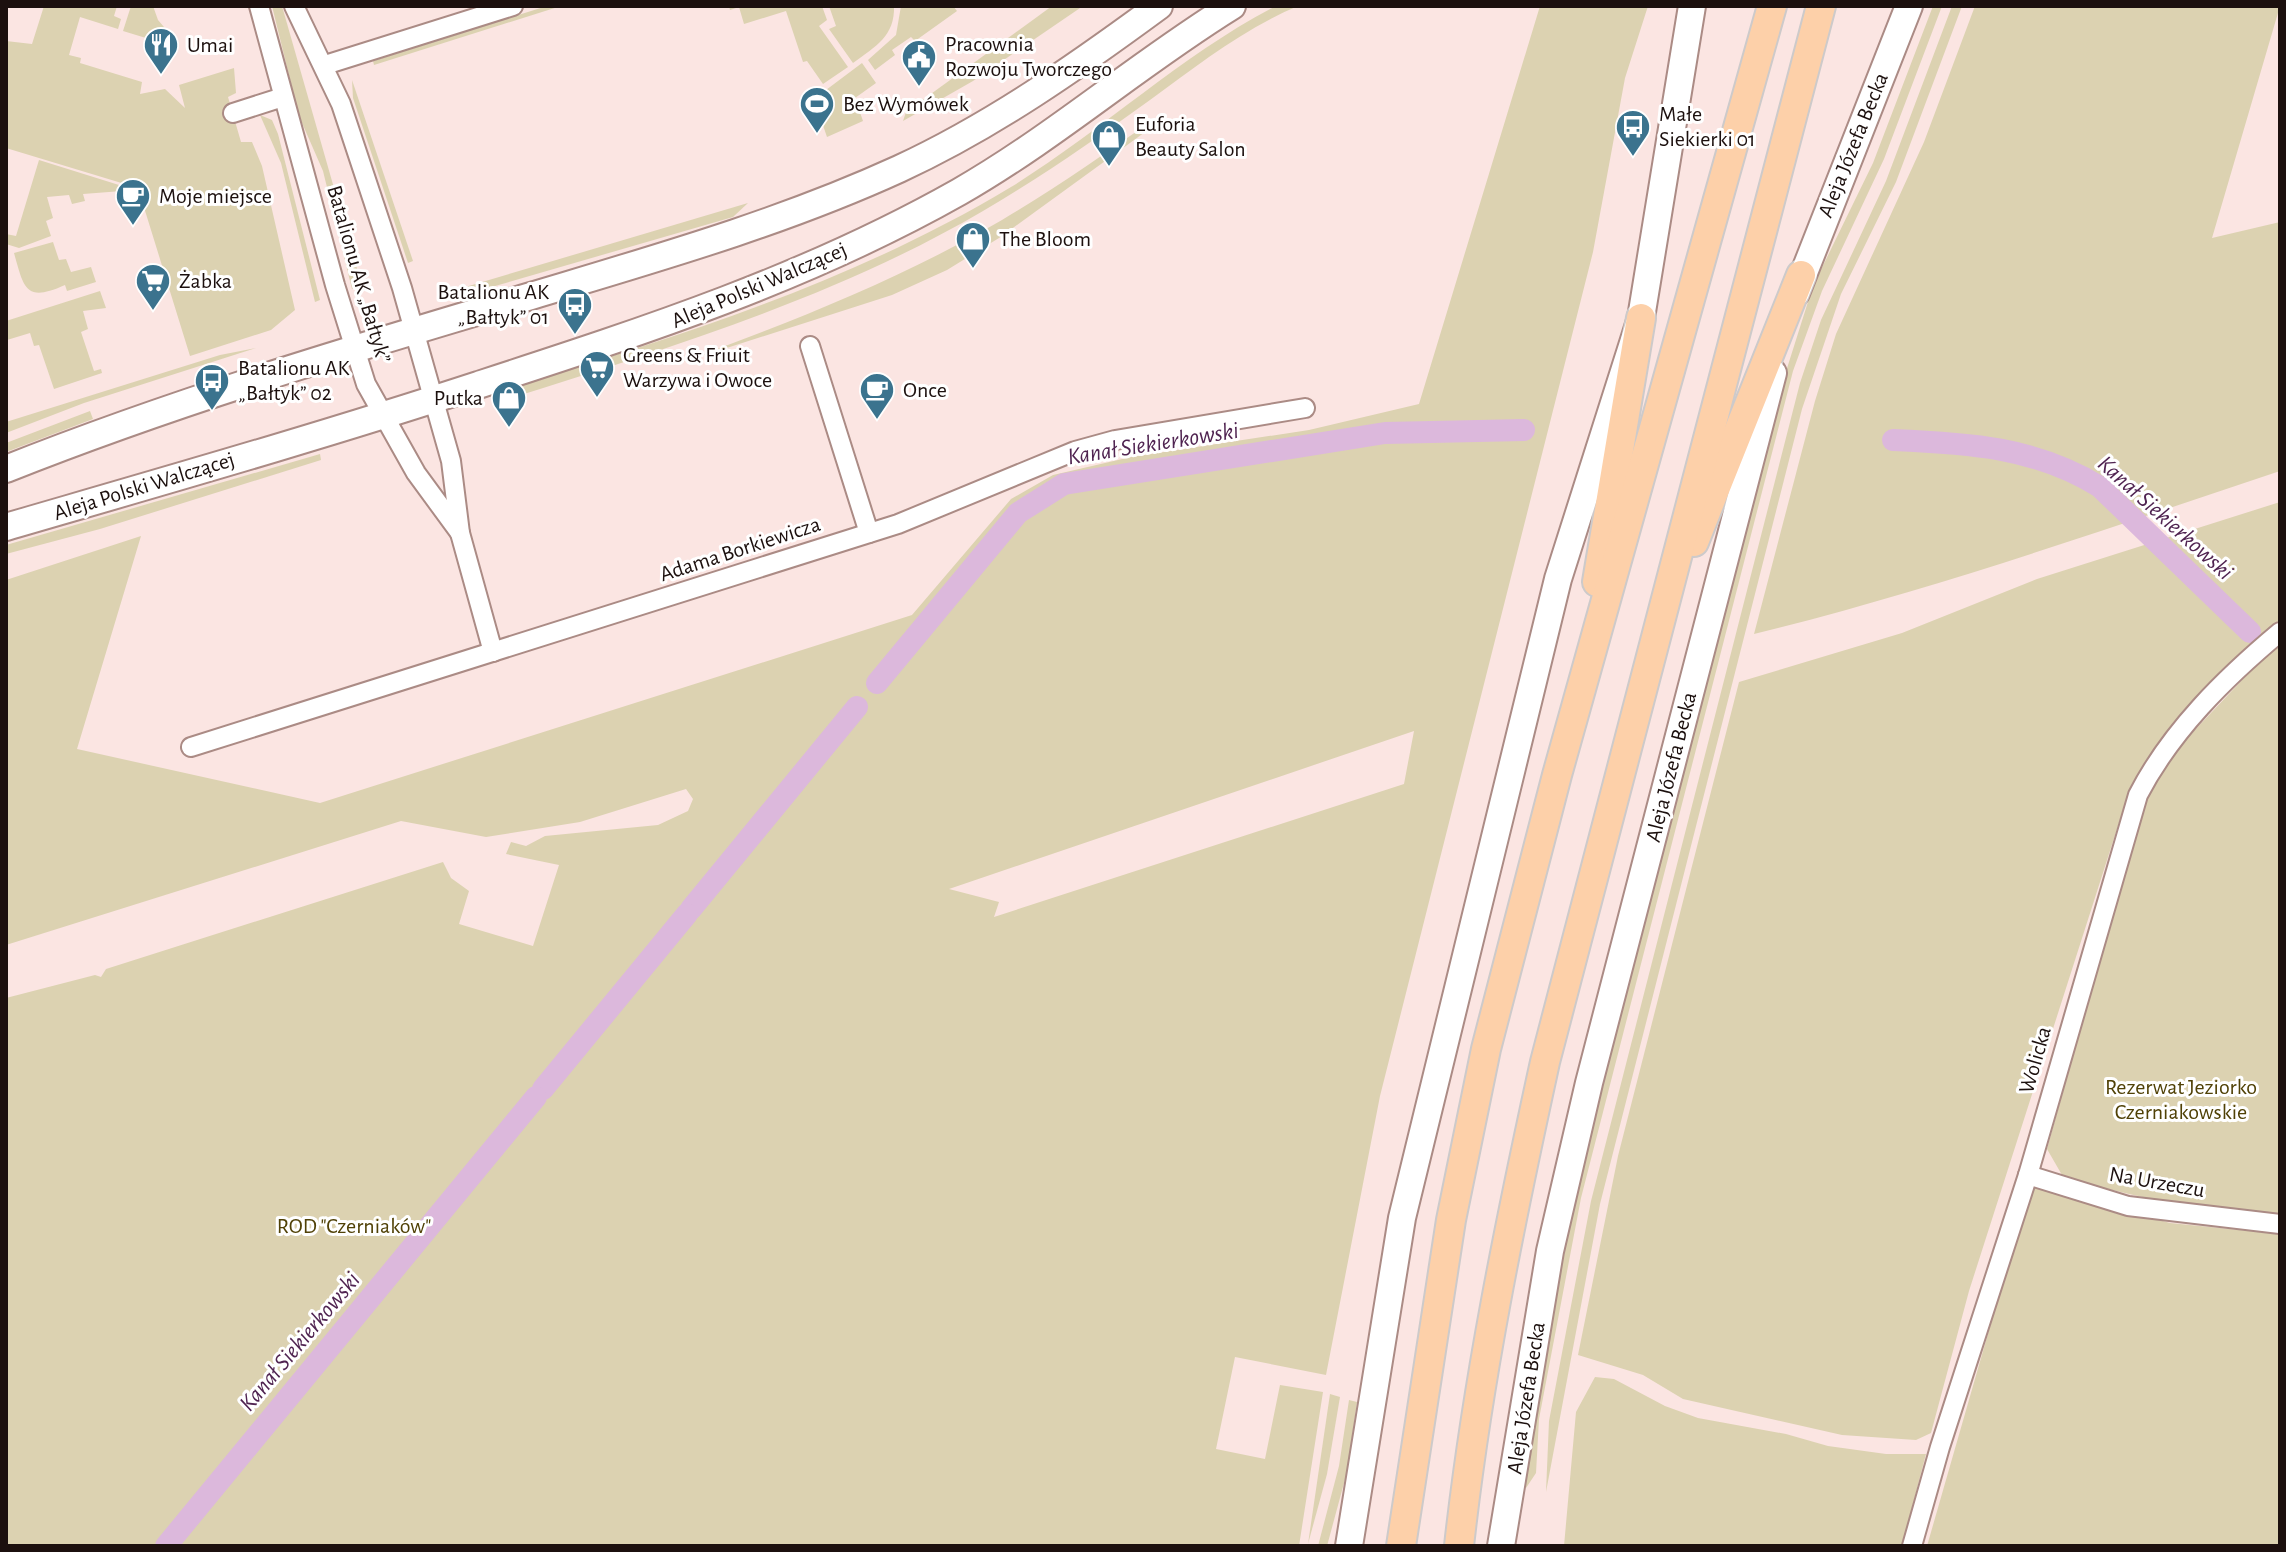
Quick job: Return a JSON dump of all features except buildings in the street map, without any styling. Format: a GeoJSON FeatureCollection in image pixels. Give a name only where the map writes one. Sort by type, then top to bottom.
{"type":"FeatureCollection","features":[{"type":"Feature","properties":{"kind":"main road"},"geometry":{"type":"LineString","coordinates":[[6,469],[99,433],[355,349],[700,243],[811,205],[899,169],[987,123],[1159,6]]}},
{"type":"Feature","properties":{"kind":"main road","name":"Aleja Polski Walczącej"},"geometry":{"type":"LineString","coordinates":[[6,527],[434,400],[650,330],[866,240],[959,192],[1041,142],[1232,6]]}},
{"type":"Feature","properties":{"kind":"main road"},"geometry":{"type":"LineString","coordinates":[[1586,670],[1603,536],[1692,6]]}},
{"type":"Feature","properties":{"kind":"main road"},"geometry":{"type":"LineString","coordinates":[[1401,1546],[1451,1220],[1486,1049],[1586,670],[1772,6]]}},
{"type":"Feature","properties":{"kind":"main road","name":"Aleja Józefa Becka"},"geometry":{"type":"LineString","coordinates":[[1459,1546],[1469,1458],[1502,1266],[1541,1076],[1821,6]]}},
{"type":"Feature","properties":{"kind":"main road","name":"Aleja Józefa Becka"},"geometry":{"type":"LineString","coordinates":[[1501,1546],[1550,1251],[1585,1101],[1762,411],[1801,275],[1909,6]]}},
{"type":"Feature","properties":{"kind":"main road"},"geometry":{"type":"LineString","coordinates":[[1654,643],[1801,275]]}},
{"type":"Feature","properties":{"kind":"main road"},"geometry":{"type":"LineString","coordinates":[[1349,1546],[1402,1218],[1447,1023],[1558,579],[1641,318]]}},
{"type":"Feature","properties":{"kind":"street","name":"Batalionu AK „Bałtyk”"},"geometry":{"type":"LineString","coordinates":[[259,6],[366,384],[433,499],[460,533]]}},
{"type":"Feature","properties":{"kind":"street","name":"Batalionu AK „Bałtyk”"},"geometry":{"type":"LineString","coordinates":[[294,6],[325,65],[351,134],[434,400],[451,461],[460,533],[493,652]]}},
{"type":"Feature","properties":{"kind":"street"},"geometry":{"type":"LineString","coordinates":[[325,65],[513,6]]}},
{"type":"Feature","properties":{"kind":"street"},"geometry":{"type":"LineString","coordinates":[[233,113],[283,97]]}},
{"type":"Feature","properties":{"kind":"street"},"geometry":{"type":"LineString","coordinates":[[810,346],[869,533]]}},
{"type":"Feature","properties":{"kind":"street","name":"Adama Borkiewicza"},"geometry":{"type":"LineString","coordinates":[[191,747],[869,533],[1075,451],[1115,440],[1305,408]]}},
{"type":"Feature","properties":{"kind":"street","name":"Wolicka"},"geometry":{"type":"LineString","coordinates":[[1912,1546],[1940,1447],[2028,1175],[2138,795],[2153,766],[2186,723],[2246,660],[2280,632]]}},
{"type":"Feature","properties":{"kind":"street","name":"Na Urzeczu"},"geometry":{"type":"LineString","coordinates":[[2028,1175],[2128,1206],[2280,1224]]}},
{"type":"Feature","properties":{"kind":"green space"},"geometry":{"type":"Polygon","coordinates":[[[44,6],[117,6],[114,16],[121,19],[118,29],[80,17],[69,55],[81,58],[80,63],[142,82],[140,94],[165,89],[185,108],[179,85],[234,68],[236,93],[228,97],[241,142],[252,142],[262,166],[295,310],[271,330],[190,356],[138,188],[6,148],[6,41],[32,44],[44,6]]]}},
{"type":"Feature","properties":{"kind":"green space"},"geometry":{"type":"Polygon","coordinates":[[[131,6],[153,6],[158,20],[175,40],[172,46],[123,31],[131,6]]]}},
{"type":"Feature","properties":{"kind":"green space"},"geometry":{"type":"Polygon","coordinates":[[[272,6],[282,6],[362,286],[352,289],[323,171],[299,116],[272,6]]]}},
{"type":"Feature","properties":{"kind":"green space"},"geometry":{"type":"Polygon","coordinates":[[[547,6],[561,6],[374,65],[373,61],[547,6]]]}},
{"type":"Feature","properties":{"kind":"green space"},"geometry":{"type":"Polygon","coordinates":[[[729,6],[822,6],[827,20],[819,26],[848,67],[823,84],[807,61],[803,62],[786,11],[744,24],[739,7],[730,10],[729,6]]]}},
{"type":"Feature","properties":{"kind":"green space"},"geometry":{"type":"Polygon","coordinates":[[[829,6],[894,6],[888,33],[853,63],[829,29],[836,26],[829,6]]]}},
{"type":"Feature","properties":{"kind":"green space"},"geometry":{"type":"Polygon","coordinates":[[[901,6],[953,6],[957,11],[915,41],[911,37],[892,50],[895,55],[875,70],[868,60],[896,35],[901,6]]]}},
{"type":"Feature","properties":{"kind":"green space"},"geometry":{"type":"Polygon","coordinates":[[[1052,6],[1083,6],[973,81],[903,121],[906,112],[1052,6]]]}},
{"type":"Feature","properties":{"kind":"green space"},"geometry":{"type":"Polygon","coordinates":[[[1276,6],[1298,6],[1240,37],[1047,171],[926,242],[867,271],[747,320],[499,402],[495,392],[760,306],[888,252],[950,221],[1045,165],[1207,47],[1276,6]]]}},
{"type":"Feature","properties":{"kind":"green space","name":"ROD \"Czerniaków\""},"geometry":{"type":"Polygon","coordinates":[[[1540,6],[1648,6],[1625,78],[1593,252],[1380,1096],[1326,1375],[1235,1357],[1216,1449],[1265,1459],[1280,1385],[1323,1392],[1299,1546],[6,1546],[6,998],[95,975],[101,977],[106,969],[443,862],[451,878],[469,891],[459,924],[533,946],[559,865],[506,854],[511,842],[526,846],[545,836],[658,825],[688,811],[693,799],[686,789],[580,822],[486,837],[401,821],[6,945],[6,580],[141,536],[77,749],[320,803],[912,615],[1011,499],[1053,475],[1131,457],[1309,430],[1419,404],[1540,6]],[[1414,731],[949,889],[999,902],[994,917],[1404,784],[1414,731]]]}},
{"type":"Feature","properties":{"kind":"green space"},"geometry":{"type":"Polygon","coordinates":[[[1933,6],[1942,6],[1884,159],[1822,291],[1793,371],[1581,1198],[1539,1419],[1536,1473],[1526,1488],[1525,1472],[1569,1211],[1771,419],[1813,286],[1873,163],[1933,6]]]}},
{"type":"Feature","properties":{"kind":"green space"},"geometry":{"type":"Polygon","coordinates":[[[1952,6],[1962,6],[1896,182],[1841,294],[1802,409],[1600,1204],[1546,1492],[1549,1421],[1591,1201],[1800,383],[1821,320],[1886,181],[1952,6]]]}},
{"type":"Feature","properties":{"kind":"green space"},"geometry":{"type":"Polygon","coordinates":[[[1975,6],[2280,6],[2212,238],[2280,222],[2280,471],[1953,578],[1754,634],[1815,401],[1836,334],[1924,142],[1975,6]]]}},
{"type":"Feature","properties":{"kind":"green space"},"geometry":{"type":"Polygon","coordinates":[[[862,63],[876,83],[855,98],[863,121],[827,137],[816,105],[825,102],[822,93],[862,63]]]}},
{"type":"Feature","properties":{"kind":"green space"},"geometry":{"type":"Polygon","coordinates":[[[352,80],[413,261],[408,263],[353,98],[352,80]]]}},
{"type":"Feature","properties":{"kind":"green space"},"geometry":{"type":"Polygon","coordinates":[[[260,115],[272,120],[278,134],[320,300],[315,302],[281,163],[260,115]]]}},
{"type":"Feature","properties":{"kind":"green space"},"geometry":{"type":"Polygon","coordinates":[[[1159,116],[1163,119],[999,238],[947,270],[892,295],[680,363],[844,299],[924,262],[1002,220],[1159,116]]]}},
{"type":"Feature","properties":{"kind":"green space"},"geometry":{"type":"Polygon","coordinates":[[[39,160],[119,185],[122,191],[83,194],[85,201],[72,204],[69,195],[47,197],[53,218],[46,221],[51,236],[19,248],[6,244],[6,234],[16,236],[39,160]]]}},
{"type":"Feature","properties":{"kind":"green space"},"geometry":{"type":"Polygon","coordinates":[[[748,203],[733,217],[464,295],[462,288],[748,203]]]}},
{"type":"Feature","properties":{"kind":"green space"},"geometry":{"type":"Polygon","coordinates":[[[53,242],[59,260],[66,259],[71,272],[91,267],[96,282],[67,291],[65,285],[42,293],[28,289],[14,253],[53,242]]]}},
{"type":"Feature","properties":{"kind":"green space"},"geometry":{"type":"Polygon","coordinates":[[[100,291],[106,308],[83,311],[88,329],[81,332],[94,371],[101,369],[102,373],[54,389],[39,345],[34,346],[30,333],[7,340],[6,321],[100,291]]]}},
{"type":"Feature","properties":{"kind":"green space"},"geometry":{"type":"Polygon","coordinates":[[[256,348],[84,403],[6,433],[6,422],[220,355],[256,348]]]}},
{"type":"Feature","properties":{"kind":"green space"},"geometry":{"type":"Polygon","coordinates":[[[90,411],[93,419],[6,452],[6,443],[90,411]]]}},
{"type":"Feature","properties":{"kind":"green space"},"geometry":{"type":"Polygon","coordinates":[[[320,454],[321,460],[100,529],[6,554],[6,545],[320,454]]]}},
{"type":"Feature","properties":{"kind":"green space"},"geometry":{"type":"Polygon","coordinates":[[[2280,502],[2280,620],[2213,681],[2175,728],[2125,804],[1969,1291],[1931,1433],[1916,1440],[1842,1435],[1683,1399],[1643,1375],[1578,1355],[1618,1156],[1739,682],[1902,633],[2037,579],[2280,502]]]}},
{"type":"Feature","properties":{"kind":"green space","name":"Rezerwat Jeziorko Czerniakowskie"},"geometry":{"type":"Polygon","coordinates":[[[2280,640],[2280,1217],[2143,1197],[2062,1175],[2047,1149],[2143,803],[2157,770],[2280,640]]]}},
{"type":"Feature","properties":{"kind":"green space"},"geometry":{"type":"Polygon","coordinates":[[[2031,1184],[2170,1223],[2280,1234],[2280,1546],[1927,1546],[2031,1184]]]}},
{"type":"Feature","properties":{"kind":"green space"},"geometry":{"type":"Polygon","coordinates":[[[1595,1377],[1614,1379],[1665,1406],[1698,1418],[1786,1434],[1828,1446],[1886,1454],[1926,1454],[1902,1546],[1564,1546],[1576,1412],[1595,1377]]]}},
{"type":"Feature","properties":{"kind":"green space"},"geometry":{"type":"Polygon","coordinates":[[[1330,1394],[1340,1397],[1327,1474],[1308,1544],[1330,1394]]]}},
{"type":"Feature","properties":{"kind":"green space"},"geometry":{"type":"Polygon","coordinates":[[[1349,1400],[1357,1402],[1347,1472],[1327,1546],[1318,1546],[1339,1466],[1349,1400]]]}},
{"type":"Feature","properties":{"kind":"waterway","name":"Kanał Siekierkowski"},"geometry":{"type":"LineString","coordinates":[[877,683],[1018,513],[1064,484],[1385,433],[1524,430]]}},
{"type":"Feature","properties":{"kind":"waterway","name":"Kanał Siekierkowski"},"geometry":{"type":"LineString","coordinates":[[1893,440],[2000,450],[2026,455],[2076,474],[2100,487],[2250,632]]}},
{"type":"Feature","properties":{"kind":"waterway","name":"Kanał Siekierkowski"},"geometry":{"type":"LineString","coordinates":[[691,909],[857,707]]}},
{"type":"Feature","properties":{"kind":"waterway","name":"Kanał Siekierkowski"},"geometry":{"type":"LineString","coordinates":[[543,1089],[687,914]]}},
{"type":"Feature","properties":{"kind":"waterway","name":"Kanał Siekierkowski"},"geometry":{"type":"LineString","coordinates":[[166,1546],[536,1097]]}},
{"type":"Feature","properties":{"kind":"place","name":"Umai"},"geometry":{"type":"Point","coordinates":[161,76]}},
{"type":"Feature","properties":{"kind":"place","name":"Pracownia Rozwoju Tworczego"},"geometry":{"type":"Point","coordinates":[919,88]}},
{"type":"Feature","properties":{"kind":"place","name":"Bez Wymówek"},"geometry":{"type":"Point","coordinates":[817,135]}},
{"type":"Feature","properties":{"kind":"place","name":"Małe Siekierki 01"},"geometry":{"type":"Point","coordinates":[1633,158]}},
{"type":"Feature","properties":{"kind":"place","name":"Euforia Beauty Salon"},"geometry":{"type":"Point","coordinates":[1109,168]}},
{"type":"Feature","properties":{"kind":"place","name":"Moje miejsce"},"geometry":{"type":"Point","coordinates":[133,227]}},
{"type":"Feature","properties":{"kind":"place","name":"The Bloom"},"geometry":{"type":"Point","coordinates":[973,270]}},
{"type":"Feature","properties":{"kind":"place","name":"Żabka"},"geometry":{"type":"Point","coordinates":[153,312]}},
{"type":"Feature","properties":{"kind":"place","name":"Batalionu AK „Bałtyk” 01"},"geometry":{"type":"Point","coordinates":[575,336]}},
{"type":"Feature","properties":{"kind":"place","name":"Greens & Friuit Warzywa i Owoce"},"geometry":{"type":"Point","coordinates":[597,399]}},
{"type":"Feature","properties":{"kind":"place","name":"Batalionu AK „Bałtyk” 02"},"geometry":{"type":"Point","coordinates":[212,412]}},
{"type":"Feature","properties":{"kind":"place","name":"Once"},"geometry":{"type":"Point","coordinates":[877,421]}},
{"type":"Feature","properties":{"kind":"place","name":"Putka"},"geometry":{"type":"Point","coordinates":[509,429]}}]}
